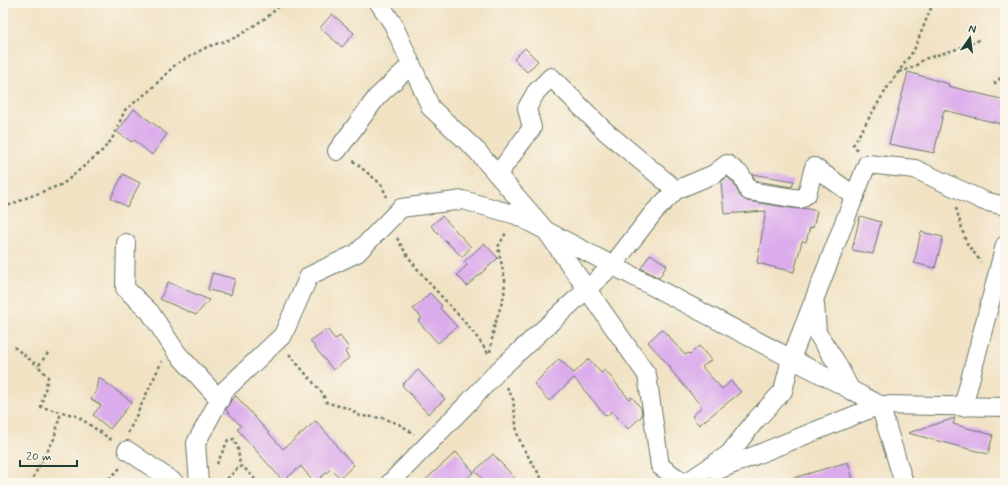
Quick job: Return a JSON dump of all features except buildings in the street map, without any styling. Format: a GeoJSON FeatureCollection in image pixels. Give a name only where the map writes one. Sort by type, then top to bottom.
{"type":"FeatureCollection","features":[{"type":"Feature","properties":{"kind":"street"},"geometry":{"type":"LineString","coordinates":[[379,3],[393,24],[430,108],[477,151],[547,232],[586,290],[647,375],[660,466],[685,483]]}},
{"type":"Feature","properties":{"kind":"street"},"geometry":{"type":"LineString","coordinates":[[337,151],[377,97],[411,65]]}},
{"type":"Feature","properties":{"kind":"street"},"geometry":{"type":"LineString","coordinates":[[498,174],[532,128],[527,108],[536,92],[551,77],[605,131],[676,190]]}},
{"type":"Feature","properties":{"kind":"street"},"geometry":{"type":"LineString","coordinates":[[390,483],[470,401],[494,363],[586,290],[612,266],[654,212],[676,190],[714,174],[727,164],[741,174],[748,191],[800,199],[808,194],[814,167],[855,196]]}},
{"type":"Feature","properties":{"kind":"street"},"geometry":{"type":"LineString","coordinates":[[685,483],[728,454],[755,421],[783,391],[791,359],[867,164],[915,169],[984,201],[1005,206]]}},
{"type":"Feature","properties":{"kind":"street"},"geometry":{"type":"LineString","coordinates":[[199,483],[196,443],[224,391],[283,335],[309,276],[357,253],[401,208],[463,200],[516,215],[880,406],[904,483]]}},
{"type":"Feature","properties":{"kind":"street"},"geometry":{"type":"LineString","coordinates":[[126,243],[125,288],[150,312],[171,346],[220,400]]}},
{"type":"Feature","properties":{"kind":"street"},"geometry":{"type":"LineString","coordinates":[[963,407],[1005,245]]}},
{"type":"Feature","properties":{"kind":"street"},"geometry":{"type":"LineString","coordinates":[[814,299],[817,332],[836,362],[851,390]]}},
{"type":"Feature","properties":{"kind":"street"},"geometry":{"type":"LineString","coordinates":[[685,483],[880,406],[1005,407]]}},
{"type":"Feature","properties":{"kind":"street"},"geometry":{"type":"LineString","coordinates":[[122,448],[174,483]]}},
{"type":"Feature","properties":{"kind":"path"},"geometry":{"type":"LineString","coordinates":[[3,208],[62,184],[103,150],[112,139],[125,110],[149,91],[176,64],[207,47],[237,37],[267,17],[282,3]]}},
{"type":"Feature","properties":{"kind":"path"},"geometry":{"type":"LineString","coordinates":[[867,164],[853,145],[887,88],[914,50],[933,3]]}},
{"type":"Feature","properties":{"kind":"path"},"geometry":{"type":"LineString","coordinates":[[899,72],[914,67],[924,59],[957,49],[982,39]]}},
{"type":"Feature","properties":{"kind":"path"},"geometry":{"type":"LineString","coordinates":[[994,84],[1005,74]]}},
{"type":"Feature","properties":{"kind":"path"},"geometry":{"type":"LineString","coordinates":[[337,151],[359,166],[381,184],[388,199],[388,221],[406,252],[430,284],[480,340],[513,399],[517,433],[522,446],[542,478],[552,483]]}},
{"type":"Feature","properties":{"kind":"path"},"geometry":{"type":"LineString","coordinates":[[950,186],[966,242],[981,262],[999,267]]}},
{"type":"Feature","properties":{"kind":"path"},"geometry":{"type":"LineString","coordinates":[[494,363],[494,327],[504,296],[505,280],[498,247],[516,215]]}},
{"type":"Feature","properties":{"kind":"path"},"geometry":{"type":"LineString","coordinates":[[283,335],[286,350],[323,394],[326,402],[348,408],[360,416],[384,418],[401,425],[429,443]]}},
{"type":"Feature","properties":{"kind":"path"},"geometry":{"type":"LineString","coordinates":[[105,483],[160,365],[171,346]]}},
{"type":"Feature","properties":{"kind":"path"},"geometry":{"type":"LineString","coordinates":[[14,347],[38,366],[48,377],[41,407],[77,416],[122,448]]}},
{"type":"Feature","properties":{"kind":"path"},"geometry":{"type":"LineString","coordinates":[[38,366],[48,353]]}},
{"type":"Feature","properties":{"kind":"path"},"geometry":{"type":"LineString","coordinates":[[30,483],[54,439],[61,412]]}},
{"type":"Feature","properties":{"kind":"path"},"geometry":{"type":"LineString","coordinates":[[215,469],[228,440],[234,439],[238,449],[240,466],[258,483]]}},
{"type":"Feature","properties":{"kind":"path"},"geometry":{"type":"LineString","coordinates":[[223,483],[240,466]]}},
{"type":"Feature","properties":{"kind":"path"},"geometry":{"type":"LineString","coordinates":[[542,478],[542,483]]}}]}
